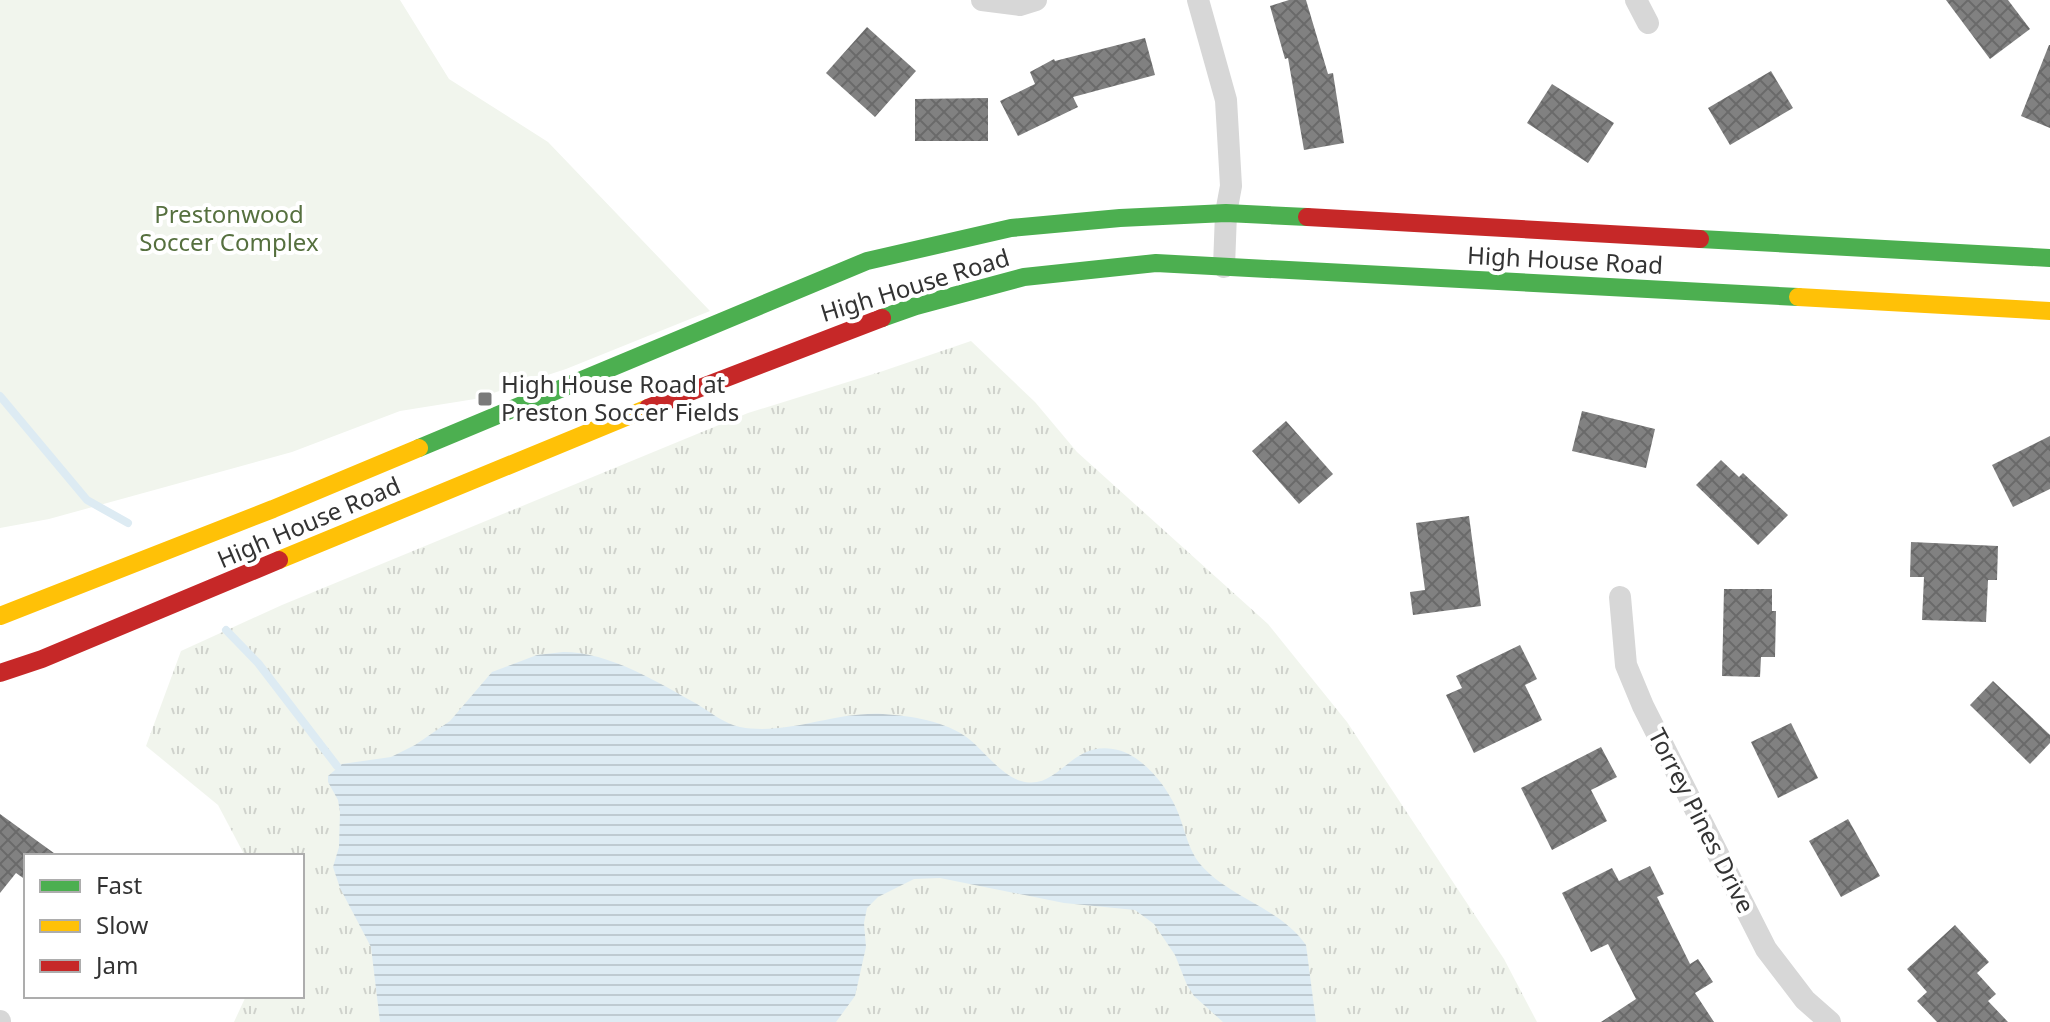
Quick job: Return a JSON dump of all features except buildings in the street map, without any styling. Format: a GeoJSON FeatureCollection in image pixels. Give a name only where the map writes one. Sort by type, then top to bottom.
{"type":"FeatureCollection","features":[{"type":"Feature","properties":{"kind":"main road","name":"High House Road"},"geometry":{"type":"LineString","coordinates":[[0,616],[273,509],[867,261],[1011,228],[1226,213],[2050,258]]}},
{"type":"Feature","properties":{"kind":"main road","name":"High House Road"},"geometry":{"type":"LineString","coordinates":[[0,673],[85,642],[588,432],[812,343],[916,306],[1024,277],[1156,263],[2050,311]]}},
{"type":"Feature","properties":{"kind":"street"},"geometry":{"type":"LineString","coordinates":[[982,0],[1020,5],[1036,0]]}},
{"type":"Feature","properties":{"kind":"street"},"geometry":{"type":"LineString","coordinates":[[1198,0],[1226,100],[1231,186],[1226,213],[1224,267]]}},
{"type":"Feature","properties":{"kind":"street"},"geometry":{"type":"LineString","coordinates":[[1636,0],[1648,23]]}},
{"type":"Feature","properties":{"kind":"street","name":"Torrey Pines Drive"},"geometry":{"type":"LineString","coordinates":[[1620,597],[1626,665],[1643,706],[1766,949],[1805,1000],[1830,1022]]}},
{"type":"Feature","properties":{"kind":"green space","name":"Prestonwood Soccer Complex"},"geometry":{"type":"Polygon","coordinates":[[[0,0],[400,0],[449,79],[548,142],[710,311],[566,369],[475,399],[400,411],[292,452],[49,519],[0,528],[0,0]]]}},
{"type":"Feature","properties":{"kind":"green space"},"geometry":{"type":"Polygon","coordinates":[[[971,341],[1035,402],[1077,452],[1268,624],[1347,722],[1504,959],[1537,1022],[234,1022],[245,998],[304,998],[304,854],[244,854],[218,805],[146,746],[181,651],[282,605],[748,413],[971,341]]]}},
{"type":"Feature","properties":{"kind":"shaded area"},"geometry":{"type":"Polygon","coordinates":[[[563,652],[598,657],[633,670],[723,721],[740,727],[775,728],[865,714],[928,720],[960,733],[1000,769],[1021,781],[1045,780],[1074,759],[1098,749],[1124,752],[1153,773],[1169,794],[1200,864],[1225,886],[1283,922],[1306,945],[1316,1022],[1223,1022],[1194,996],[1175,955],[1154,924],[1135,910],[1064,903],[940,878],[914,879],[878,897],[867,908],[864,923],[866,947],[855,996],[836,1022],[380,1022],[371,947],[340,888],[333,867],[339,847],[340,812],[328,776],[342,764],[391,757],[415,745],[450,721],[492,672],[537,655],[563,652]]]}},
{"type":"Feature","properties":{"kind":"waterway"},"geometry":{"type":"LineString","coordinates":[[0,396],[87,500],[128,523]]}},
{"type":"Feature","properties":{"kind":"waterway"},"geometry":{"type":"LineString","coordinates":[[226,630],[258,663],[337,766]]}},
{"type":"Feature","properties":{"kind":"traffic: fast"},"geometry":{"type":"LineString","coordinates":[[419,448],[867,261],[1011,228],[1226,213],[1307,217]]}},
{"type":"Feature","properties":{"kind":"traffic: fast"},"geometry":{"type":"LineString","coordinates":[[1700,239],[2050,258]]}},
{"type":"Feature","properties":{"kind":"traffic: fast"},"geometry":{"type":"LineString","coordinates":[[882,318],[1024,277],[1156,263],[1798,297]]}},
{"type":"Feature","properties":{"kind":"traffic: slow"},"geometry":{"type":"LineString","coordinates":[[1798,297],[2050,311]]}},
{"type":"Feature","properties":{"kind":"traffic: slow"},"geometry":{"type":"LineString","coordinates":[[279,560],[648,408]]}},
{"type":"Feature","properties":{"kind":"traffic: slow"},"geometry":{"type":"LineString","coordinates":[[0,616],[419,448]]}},
{"type":"Feature","properties":{"kind":"traffic: jam"},"geometry":{"type":"LineString","coordinates":[[1307,217],[1700,239]]}},
{"type":"Feature","properties":{"kind":"traffic: jam"},"geometry":{"type":"LineString","coordinates":[[648,408],[882,318]]}},
{"type":"Feature","properties":{"kind":"traffic: jam"},"geometry":{"type":"LineString","coordinates":[[0,673],[42,659],[279,560]]}},
{"type":"Feature","properties":{"kind":"place","name":"High House Road at Preston Soccer Fields"},"geometry":{"type":"Point","coordinates":[485,399]}}]}
